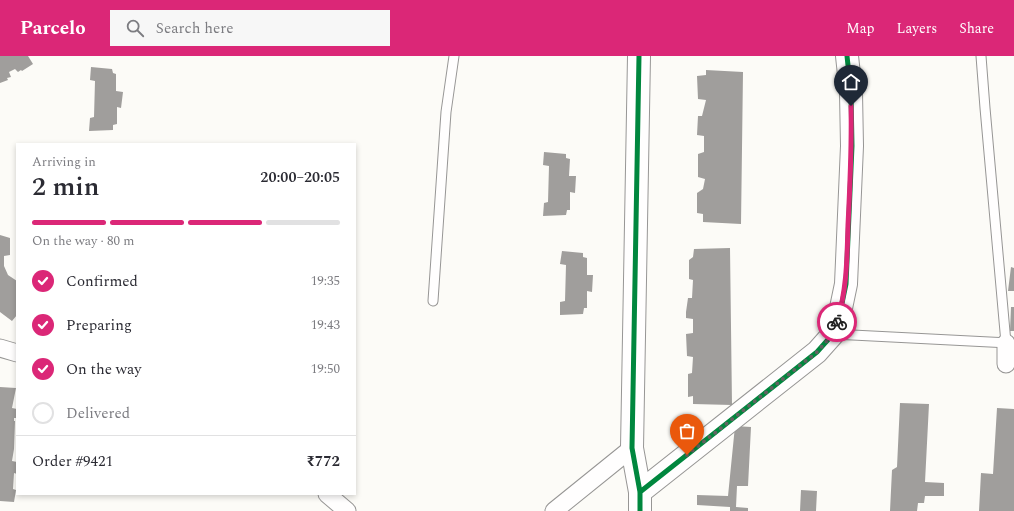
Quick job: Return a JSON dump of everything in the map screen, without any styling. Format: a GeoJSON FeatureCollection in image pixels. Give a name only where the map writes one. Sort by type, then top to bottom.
{"type":"FeatureCollection","features":[{"type":"Feature","properties":{"kind":"street"},"geometry":{"type":"LineString","coordinates":[[639,56],[632,448],[640,502]]}},
{"type":"Feature","properties":{"kind":"street"},"geometry":{"type":"LineString","coordinates":[[640,502],[817,352],[833,334],[841,308],[846,284],[852,146],[851,93],[847,56]]}},
{"type":"Feature","properties":{"kind":"street"},"geometry":{"type":"LineString","coordinates":[[1006,364],[1010,343]]}},
{"type":"Feature","properties":{"kind":"street"},"geometry":{"type":"LineString","coordinates":[[0,348],[16,353]]}},
{"type":"Feature","properties":{"kind":"street"},"geometry":{"type":"LineString","coordinates":[[554,511],[632,448]]}},
{"type":"Feature","properties":{"kind":"street"},"geometry":{"type":"LineString","coordinates":[[328,495],[347,511]]}},
{"type":"Feature","properties":{"kind":"lane"},"geometry":{"type":"LineString","coordinates":[[434,301],[446,112],[454,56]]}},
{"type":"Feature","properties":{"kind":"lane"},"geometry":{"type":"LineString","coordinates":[[833,334],[1010,343],[984,108],[982,56]]}},
{"type":"Feature","properties":{"kind":"building"},"geometry":{"type":"Polygon","coordinates":[[[0,56],[28,56],[33,64],[22,71],[21,70],[18,72],[15,69],[9,72],[11,77],[0,83],[0,56]]]}},
{"type":"Feature","properties":{"kind":"building"},"geometry":{"type":"Polygon","coordinates":[[[91,67],[112,69],[113,73],[116,74],[116,91],[123,92],[121,108],[117,107],[117,124],[113,125],[113,130],[89,131],[90,118],[94,117],[95,81],[90,80],[91,67]]]}},
{"type":"Feature","properties":{"kind":"building"},"geometry":{"type":"Polygon","coordinates":[[[706,70],[743,72],[741,224],[703,222],[703,214],[697,213],[697,193],[703,189],[705,179],[698,177],[698,154],[704,152],[704,136],[697,135],[698,116],[702,116],[706,100],[698,99],[697,76],[706,75],[706,70]]]}},
{"type":"Feature","properties":{"kind":"building"},"geometry":{"type":"Polygon","coordinates":[[[544,152],[566,154],[566,158],[570,159],[569,176],[576,176],[575,193],[570,192],[570,210],[567,210],[566,215],[543,216],[544,203],[548,202],[549,166],[543,165],[544,152]]]}},
{"type":"Feature","properties":{"kind":"building"},"geometry":{"type":"Polygon","coordinates":[[[0,235],[10,238],[10,255],[4,256],[4,266],[8,275],[16,280],[16,316],[12,321],[0,312],[0,235]]]}},
{"type":"Feature","properties":{"kind":"building"},"geometry":{"type":"Polygon","coordinates":[[[730,248],[732,405],[693,404],[693,396],[688,397],[688,374],[692,373],[693,357],[687,356],[686,334],[693,333],[693,319],[686,318],[688,298],[692,298],[693,280],[689,279],[689,260],[693,257],[694,249],[730,248]]]}},
{"type":"Feature","properties":{"kind":"building"},"geometry":{"type":"Polygon","coordinates":[[[562,251],[583,253],[583,257],[587,258],[587,275],[593,275],[592,292],[587,291],[587,308],[584,308],[583,314],[560,315],[560,302],[565,301],[566,265],[560,264],[562,251]]]}},
{"type":"Feature","properties":{"kind":"building"},"geometry":{"type":"Polygon","coordinates":[[[1011,267],[1014,268],[1014,291],[1008,291],[1011,267]]]}},
{"type":"Feature","properties":{"kind":"building"},"geometry":{"type":"Polygon","coordinates":[[[1011,307],[1014,307],[1014,331],[1010,331],[1011,307]]]}},
{"type":"Feature","properties":{"kind":"building"},"geometry":{"type":"Polygon","coordinates":[[[0,387],[16,388],[12,408],[16,409],[16,418],[14,418],[14,449],[12,461],[16,462],[16,474],[14,473],[13,489],[16,490],[14,502],[0,501],[0,387]]]}},
{"type":"Feature","properties":{"kind":"building"},"geometry":{"type":"Polygon","coordinates":[[[900,403],[929,404],[925,482],[944,483],[944,496],[925,496],[924,503],[918,503],[917,511],[890,511],[892,470],[897,467],[900,403]]]}},
{"type":"Feature","properties":{"kind":"building"},"geometry":{"type":"Polygon","coordinates":[[[997,408],[1014,409],[1014,511],[979,511],[981,473],[993,474],[997,408]]]}},
{"type":"Feature","properties":{"kind":"building"},"geometry":{"type":"Polygon","coordinates":[[[735,426],[751,427],[748,486],[737,486],[736,507],[748,508],[748,511],[730,511],[730,507],[697,505],[697,495],[728,496],[735,426]]]}},
{"type":"Feature","properties":{"kind":"building"},"geometry":{"type":"Polygon","coordinates":[[[801,490],[817,491],[816,511],[800,511],[801,490]]]}},
{"type":"Feature","properties":{"kind":"cycle path"},"geometry":{"type":"LineString","coordinates":[[639,56],[632,448],[640,492],[640,511]]}},
{"type":"Feature","properties":{"kind":"cycle path"},"geometry":{"type":"LineString","coordinates":[[640,492],[817,352],[833,334],[841,308],[846,284],[852,146],[851,93],[847,56]]}},
{"type":"Feature","properties":{"kind":"way so far"},"geometry":{"type":"LineString","coordinates":[[687,455],[817,352],[833,334],[837,322]]}},
{"type":"Feature","properties":{"kind":"route"},"geometry":{"type":"LineString","coordinates":[[837,322],[846,284],[852,146],[851,106]]}}]}
